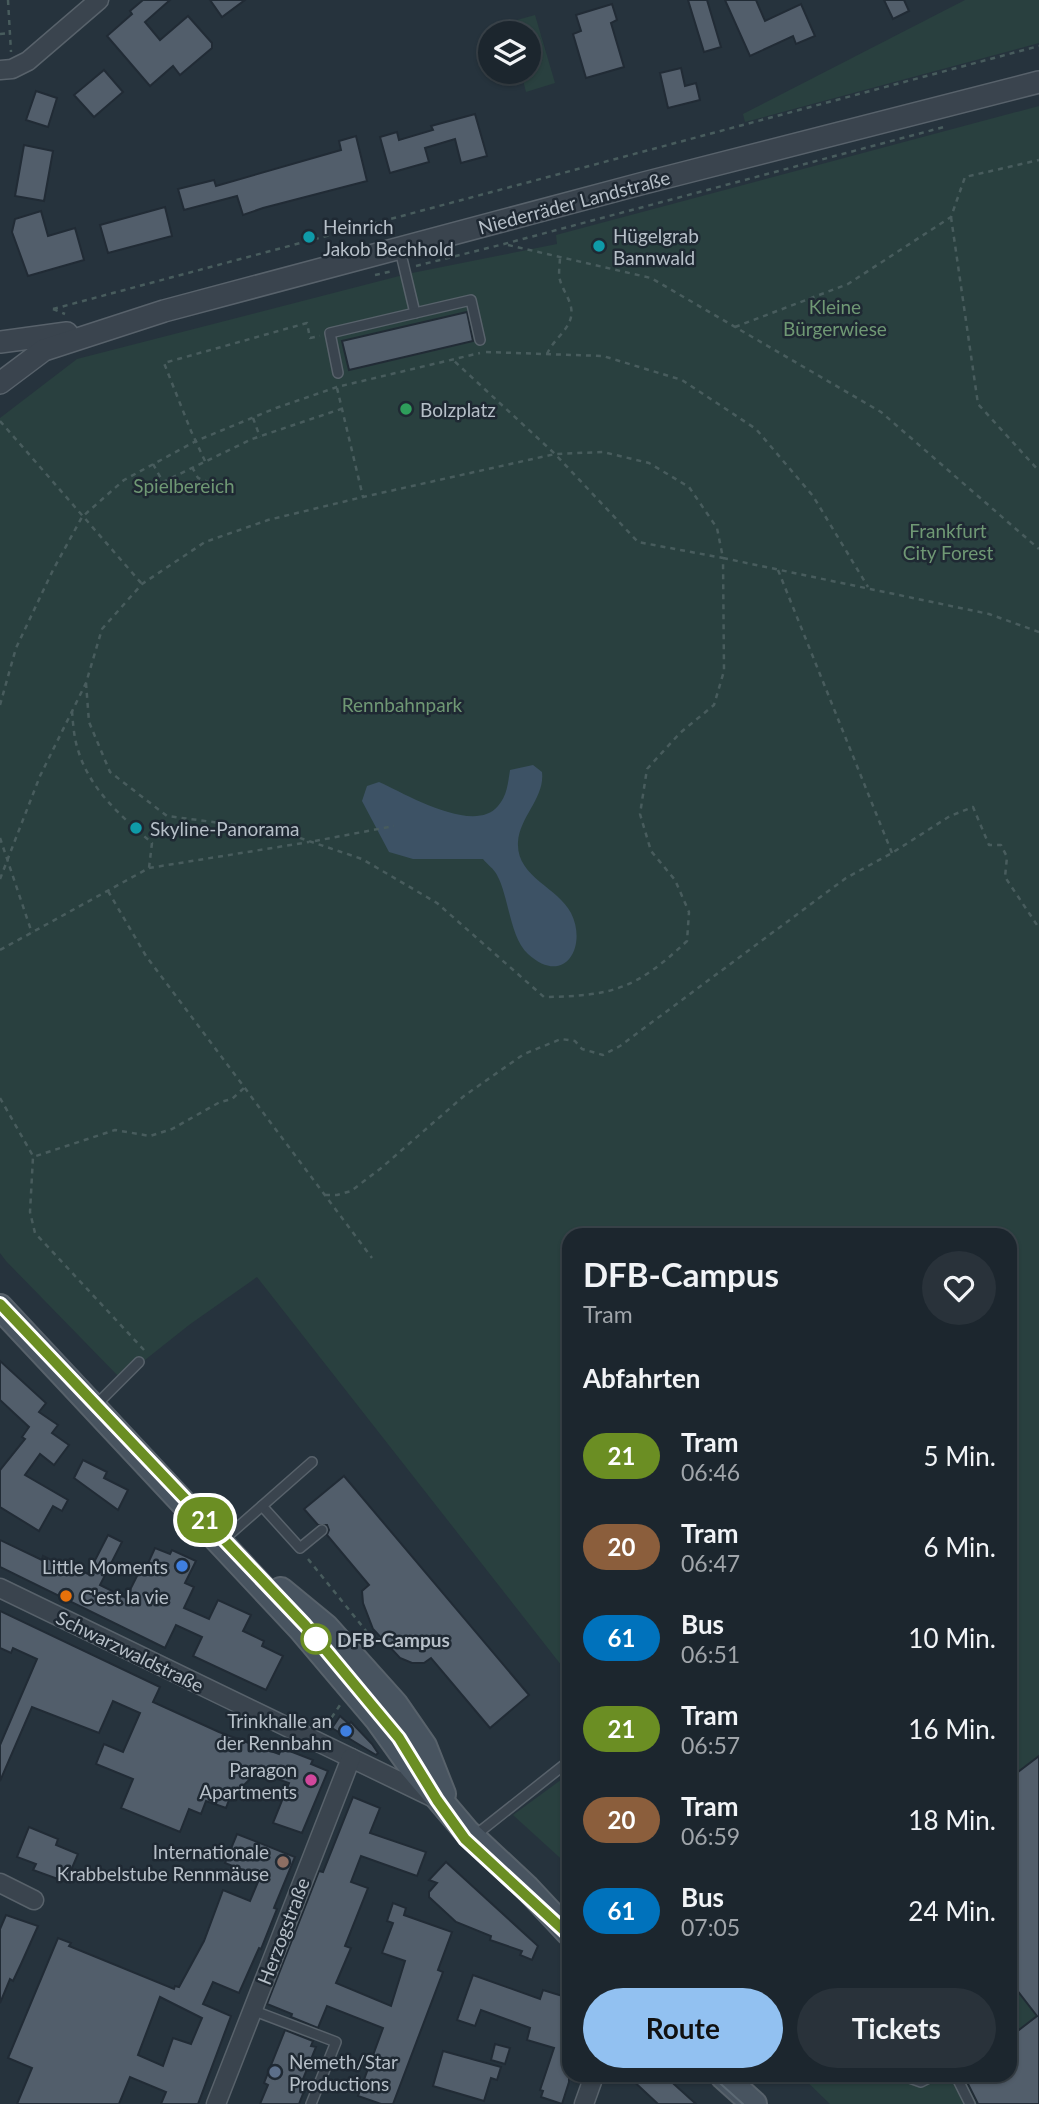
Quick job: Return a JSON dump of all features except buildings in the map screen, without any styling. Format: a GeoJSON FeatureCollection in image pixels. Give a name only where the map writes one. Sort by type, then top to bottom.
{"type":"FeatureCollection","features":[{"type":"Feature","properties":{"kind":"main road"},"geometry":{"type":"LineString","coordinates":[[0,1307],[325,1657],[388,1732],[411,1766],[445,1798]]}},
{"type":"Feature","properties":{"kind":"main road"},"geometry":{"type":"LineString","coordinates":[[225,1547],[332,1627],[412,1726],[424,1746],[445,1798],[472,1838],[534,1895],[562,1925]]}},
{"type":"Feature","properties":{"kind":"main road"},"geometry":{"type":"LineString","coordinates":[[730,2082],[754,2104]]}},
{"type":"Feature","properties":{"kind":"street"},"geometry":{"type":"LineString","coordinates":[[6,70],[28,61],[99,0]]}},
{"type":"Feature","properties":{"kind":"street","name":"Niederräder Landstraße"},"geometry":{"type":"LineString","coordinates":[[0,357],[44,350],[402,258],[1039,82]]}},
{"type":"Feature","properties":{"kind":"street","name":"Niederräder Landstraße"},"geometry":{"type":"LineString","coordinates":[[0,342],[97,335]]}},
{"type":"Feature","properties":{"kind":"street","name":"Niederräder Landstraße"},"geometry":{"type":"LineString","coordinates":[[0,383],[44,350]]}},
{"type":"Feature","properties":{"kind":"street","name":"Schwarzwaldstraße"},"geometry":{"type":"LineString","coordinates":[[0,1588],[351,1758],[445,1798]]}},
{"type":"Feature","properties":{"kind":"street","name":"Herzogstraße"},"geometry":{"type":"LineString","coordinates":[[216,2104],[351,1758]]}},
{"type":"Feature","properties":{"kind":"street"},"geometry":{"type":"LineString","coordinates":[[0,1883],[34,1900]]}},
{"type":"Feature","properties":{"kind":"street"},"geometry":{"type":"LineString","coordinates":[[584,2104],[592,2082]]}},
{"type":"Feature","properties":{"kind":"lane"},"geometry":{"type":"LineString","coordinates":[[402,258],[415,313]]}},
{"type":"Feature","properties":{"kind":"lane"},"geometry":{"type":"LineString","coordinates":[[338,373],[330,333],[415,313],[471,300],[480,340]]}},
{"type":"Feature","properties":{"kind":"lane"},"geometry":{"type":"LineString","coordinates":[[94,1408],[139,1362]]}},
{"type":"Feature","properties":{"kind":"lane"},"geometry":{"type":"LineString","coordinates":[[225,1547],[262,1506],[312,1462]]}},
{"type":"Feature","properties":{"kind":"lane"},"geometry":{"type":"LineString","coordinates":[[262,1506],[300,1548],[322,1530]]}},
{"type":"Feature","properties":{"kind":"lane"},"geometry":{"type":"LineString","coordinates":[[299,1604],[305,1625],[394,1731],[422,1775],[445,1798]]}},
{"type":"Feature","properties":{"kind":"lane"},"geometry":{"type":"LineString","coordinates":[[472,1838],[562,1766]]}},
{"type":"Feature","properties":{"kind":"lane"},"geometry":{"type":"LineString","coordinates":[[252,2010],[336,2042],[310,2104]]}},
{"type":"Feature","properties":{"kind":"lane"},"geometry":{"type":"LineString","coordinates":[[959,2082],[970,2104]]}},
{"type":"Feature","properties":{"kind":"path"},"geometry":{"type":"LineString","coordinates":[[6,70],[10,33],[8,0]]}},
{"type":"Feature","properties":{"kind":"path"},"geometry":{"type":"LineString","coordinates":[[0,34],[10,33]]}},
{"type":"Feature","properties":{"kind":"path"},"geometry":{"type":"LineString","coordinates":[[53,309],[1039,46]]}},
{"type":"Feature","properties":{"kind":"path"},"geometry":{"type":"LineString","coordinates":[[365,278],[402,258],[504,244],[945,127]]}},
{"type":"Feature","properties":{"kind":"path"},"geometry":{"type":"LineString","coordinates":[[1039,160],[965,177],[951,217],[978,404],[1039,471]]}},
{"type":"Feature","properties":{"kind":"path"},"geometry":{"type":"LineString","coordinates":[[735,327],[848,284],[951,217]]}},
{"type":"Feature","properties":{"kind":"path"},"geometry":{"type":"LineString","coordinates":[[504,244],[651,278],[881,412],[1039,549]]}},
{"type":"Feature","properties":{"kind":"path"},"geometry":{"type":"LineString","coordinates":[[547,354],[572,315],[568,293],[560,280],[559,257]]}},
{"type":"Feature","properties":{"kind":"path"},"geometry":{"type":"LineString","coordinates":[[205,461],[164,363],[307,323],[310,338],[330,333]]}},
{"type":"Feature","properties":{"kind":"path"},"geometry":{"type":"LineString","coordinates":[[0,705],[16,648],[82,517],[124,480],[196,441],[337,387],[484,352],[603,356],[682,380],[756,429],[813,496],[868,587]]}},
{"type":"Feature","properties":{"kind":"path"},"geometry":{"type":"LineString","coordinates":[[452,359],[555,454],[638,542],[868,587],[989,614],[1039,632]]}},
{"type":"Feature","properties":{"kind":"path"},"geometry":{"type":"LineString","coordinates":[[337,387],[363,497]]}},
{"type":"Feature","properties":{"kind":"path"},"geometry":{"type":"LineString","coordinates":[[153,463],[163,482],[260,437],[341,409]]}},
{"type":"Feature","properties":{"kind":"path"},"geometry":{"type":"LineString","coordinates":[[253,418],[260,437]]}},
{"type":"Feature","properties":{"kind":"path"},"geometry":{"type":"LineString","coordinates":[[0,421],[142,584]]}},
{"type":"Feature","properties":{"kind":"path"},"geometry":{"type":"LineString","coordinates":[[0,879],[40,776],[86,683],[102,629],[142,584],[205,542],[268,520],[555,454],[603,452],[649,463],[689,487],[717,528],[723,558],[724,671],[714,705],[680,733],[647,769],[640,814],[650,851],[675,880],[689,912],[687,941],[654,971],[617,990],[579,997],[544,997],[437,903],[362,859],[259,828],[167,816],[110,772],[89,722],[86,683]]}},
{"type":"Feature","properties":{"kind":"path"},"geometry":{"type":"LineString","coordinates":[[192,467],[198,478],[208,482]]}},
{"type":"Feature","properties":{"kind":"path"},"geometry":{"type":"LineString","coordinates":[[778,569],[892,853]]}},
{"type":"Feature","properties":{"kind":"path"},"geometry":{"type":"LineString","coordinates":[[72,712],[78,749],[92,781],[113,809],[152,843],[149,868]]}},
{"type":"Feature","properties":{"kind":"path"},"geometry":{"type":"LineString","coordinates":[[325,1195],[351,1191],[464,1096],[524,1055],[561,1039],[575,1041],[582,1049],[603,1055],[620,1046],[846,878],[950,816],[973,807],[989,845],[1001,845],[1007,857],[1005,877],[1039,928]]}},
{"type":"Feature","properties":{"kind":"path"},"geometry":{"type":"LineString","coordinates":[[0,950],[149,868],[394,826]]}},
{"type":"Feature","properties":{"kind":"path"},"geometry":{"type":"LineString","coordinates":[[0,838],[32,933]]}},
{"type":"Feature","properties":{"kind":"path"},"geometry":{"type":"LineString","coordinates":[[108,891],[146,956],[372,1258]]}},
{"type":"Feature","properties":{"kind":"path"},"geometry":{"type":"LineString","coordinates":[[33,1157],[114,1130],[150,1136],[172,1129],[220,1102],[232,1099],[244,1088]]}},
{"type":"Feature","properties":{"kind":"path"},"geometry":{"type":"LineString","coordinates":[[0,1098],[33,1157],[30,1212],[35,1233],[144,1350]]}},
{"type":"Feature","properties":{"kind":"path"},"geometry":{"type":"LineString","coordinates":[[300,1548],[375,1642],[380,1638]]}},
{"type":"Feature","properties":{"kind":"path"},"geometry":{"type":"LineString","coordinates":[[324,1730],[342,1702]]}},
{"type":"Feature","properties":{"kind":"green space"},"geometry":{"type":"Polygon","coordinates":[[[965,0],[1039,0],[1039,43],[745,122],[743,114],[965,0]]]}},
{"type":"Feature","properties":{"kind":"green space"},"geometry":{"type":"Polygon","coordinates":[[[535,15],[537,21],[513,21],[535,15]]]}},
{"type":"Feature","properties":{"kind":"green space"},"geometry":{"type":"Polygon","coordinates":[[[541,35],[555,83],[526,92],[524,84],[541,84],[541,35]]]}},
{"type":"Feature","properties":{"kind":"green space","name":"Rennbahnpark"},"geometry":{"type":"Polygon","coordinates":[[[1039,106],[1039,2104],[830,2104],[807,2082],[1017,2082],[1017,1228],[562,1228],[562,1666],[257,1277],[189,1325],[121,1379],[0,1253],[0,418],[77,359],[407,274],[557,244],[556,235],[1039,106]]]}},
{"type":"Feature","properties":{"kind":"green space"},"geometry":{"type":"Polygon","coordinates":[[[562,1779],[562,1860],[513,1815],[562,1779]]]}},
{"type":"Feature","properties":{"kind":"water"},"geometry":{"type":"Polygon","coordinates":[[[533,765],[542,772],[542,781],[520,833],[519,854],[530,873],[565,904],[576,926],[577,938],[569,959],[552,966],[541,963],[522,947],[513,928],[501,884],[496,873],[483,859],[413,859],[389,852],[362,801],[367,786],[379,782],[440,809],[473,816],[487,814],[498,806],[503,798],[510,770],[533,765]]]}},
{"type":"Feature","properties":{"kind":"tram line"},"geometry":{"type":"LineString","coordinates":[[0,1304],[305,1625],[399,1738],[437,1800],[470,1844],[562,1929]]}},
{"type":"Feature","properties":{"kind":"tram line","name":"21"},"geometry":{"type":"LineString","coordinates":[[0,1304],[305,1625],[399,1738],[437,1800],[465,1839],[562,1929]]}},
{"type":"Feature","properties":{"kind":"tram line"},"geometry":{"type":"LineString","coordinates":[[719,2082],[743,2104]]}},
{"type":"Feature","properties":{"kind":"place","name":"Heinrich Jakob Bechhold"},"geometry":{"type":"Point","coordinates":[309,237]}},
{"type":"Feature","properties":{"kind":"place","name":"Hügelgrab Bannwald"},"geometry":{"type":"Point","coordinates":[599,246]}},
{"type":"Feature","properties":{"kind":"place","name":"Bolzplatz"},"geometry":{"type":"Point","coordinates":[406,409]}},
{"type":"Feature","properties":{"kind":"place","name":"Skyline-Panorama"},"geometry":{"type":"Point","coordinates":[136,828]}},
{"type":"Feature","properties":{"kind":"place","name":"Little Moments"},"geometry":{"type":"Point","coordinates":[182,1566]}},
{"type":"Feature","properties":{"kind":"place","name":"C'est la vie"},"geometry":{"type":"Point","coordinates":[66,1596]}},
{"type":"Feature","properties":{"kind":"place","name":"DFB-Campus"},"geometry":{"type":"Point","coordinates":[316,1639]}},
{"type":"Feature","properties":{"kind":"place","name":"Trinkhalle an der Rennbahn"},"geometry":{"type":"Point","coordinates":[346,1731]}},
{"type":"Feature","properties":{"kind":"place","name":"Paragon Apartments"},"geometry":{"type":"Point","coordinates":[311,1780]}},
{"type":"Feature","properties":{"kind":"place","name":"Internationale Krabbelstube Rennmäuse"},"geometry":{"type":"Point","coordinates":[283,1862]}},
{"type":"Feature","properties":{"kind":"place","name":"Nemeth/Star Productions"},"geometry":{"type":"Point","coordinates":[275,2072]}},
{"type":"Feature","properties":{"kind":"park label","name":"Kleine Bürgerwiese"},"geometry":{"type":"Point","coordinates":[835,317]}},
{"type":"Feature","properties":{"kind":"park label","name":"Spielbereich"},"geometry":{"type":"Point","coordinates":[184,485]}},
{"type":"Feature","properties":{"kind":"park label","name":"Frankfurt City Forest"},"geometry":{"type":"Point","coordinates":[948,541]}}]}
